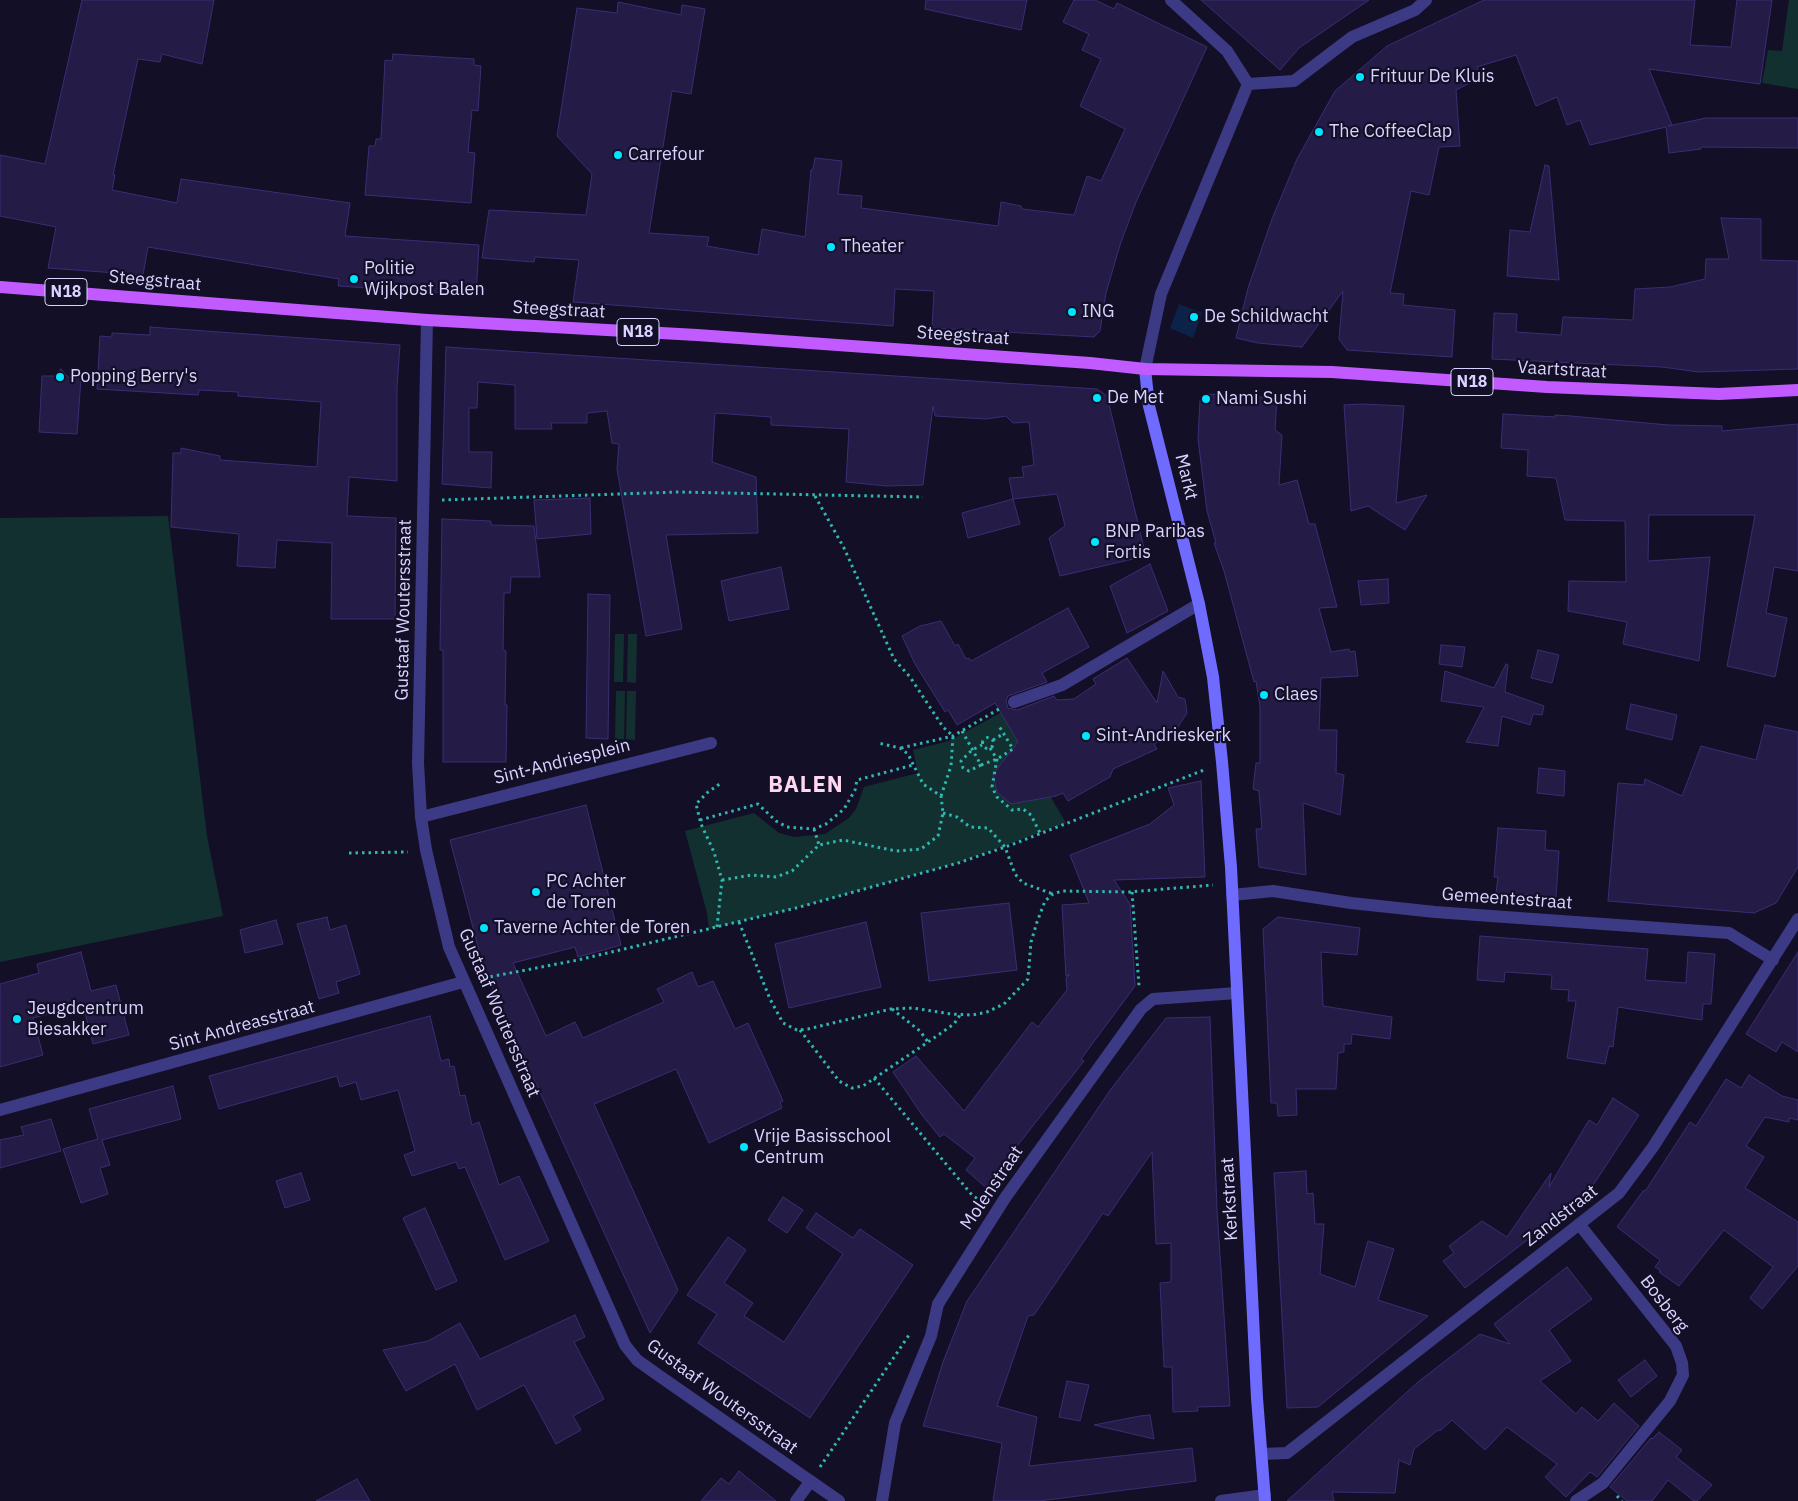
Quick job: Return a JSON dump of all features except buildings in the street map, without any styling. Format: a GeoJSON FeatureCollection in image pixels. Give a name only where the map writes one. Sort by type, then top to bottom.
{"type":"FeatureCollection","features":[{"type":"Feature","properties":{"kind":"main road","name":"Steegstraat"},"geometry":{"type":"LineString","coordinates":[[0,287],[427,320],[697,335],[1090,362],[1145,369]]}},
{"type":"Feature","properties":{"kind":"main road","name":"Vaartstraat"},"geometry":{"type":"LineString","coordinates":[[1145,369],[1332,372],[1547,387],[1719,394],[1798,390]]}},
{"type":"Feature","properties":{"kind":"main road","name":"Markt"},"geometry":{"type":"LineString","coordinates":[[1145,369],[1149,406],[1199,604],[1213,677],[1232,889]]}},
{"type":"Feature","properties":{"kind":"main road","name":"Kerkstraat"},"geometry":{"type":"LineString","coordinates":[[1232,889],[1265,1498]]}},
{"type":"Feature","properties":{"kind":"street"},"geometry":{"type":"LineString","coordinates":[[1171,0],[1227,51],[1248,84],[1294,81],[1352,37],[1415,10],[1426,0]]}},
{"type":"Feature","properties":{"kind":"street","name":"Markt"},"geometry":{"type":"LineString","coordinates":[[1145,369],[1161,294],[1248,84]]}},
{"type":"Feature","properties":{"kind":"street","name":"Gustaaf Woutersstraat"},"geometry":{"type":"LineString","coordinates":[[427,320],[418,763],[421,817],[426,850],[449,947],[625,1345],[637,1360],[838,1501]]}},
{"type":"Feature","properties":{"kind":"street"},"geometry":{"type":"LineString","coordinates":[[1014,702],[1062,685],[1199,604]]}},
{"type":"Feature","properties":{"kind":"street","name":"Sint-Andriesplein"},"geometry":{"type":"LineString","coordinates":[[421,817],[710,743]]}},
{"type":"Feature","properties":{"kind":"street","name":"Gemeentestraat"},"geometry":{"type":"LineString","coordinates":[[1232,889],[1273,891],[1351,903],[1435,912],[1729,933],[1773,960]]}},
{"type":"Feature","properties":{"kind":"street","name":"Zandstraat"},"geometry":{"type":"LineString","coordinates":[[1262,1454],[1287,1453],[1619,1193],[1653,1147],[1773,960],[1794,935],[1798,919]]}},
{"type":"Feature","properties":{"kind":"street","name":"Sint Andreasstraat"},"geometry":{"type":"LineString","coordinates":[[0,1110],[464,982]]}},
{"type":"Feature","properties":{"kind":"street","name":"Molenstraat"},"geometry":{"type":"LineString","coordinates":[[882,1501],[895,1423],[931,1336],[938,1304],[996,1212],[1141,1009],[1153,998],[1237,993]]}},
{"type":"Feature","properties":{"kind":"street","name":"Bosberg"},"geometry":{"type":"LineString","coordinates":[[1576,1501],[1603,1484],[1670,1400],[1683,1375],[1682,1363],[1676,1346],[1579,1224]]}},
{"type":"Feature","properties":{"kind":"street"},"geometry":{"type":"LineString","coordinates":[[796,1501],[810,1482]]}},
{"type":"Feature","properties":{"kind":"street"},"geometry":{"type":"LineString","coordinates":[[1221,1501],[1265,1498]]}},
{"type":"Feature","properties":{"kind":"path"},"geometry":{"type":"LineString","coordinates":[[424,500],[678,492],[923,497]]}},
{"type":"Feature","properties":{"kind":"path"},"geometry":{"type":"LineString","coordinates":[[815,496],[844,548],[894,659],[910,676],[943,727],[953,736]]}},
{"type":"Feature","properties":{"kind":"path"},"geometry":{"type":"LineString","coordinates":[[900,748],[953,736],[1014,702]]}},
{"type":"Feature","properties":{"kind":"path"},"geometry":{"type":"LineString","coordinates":[[982,745],[972,750],[962,759],[963,768],[971,771],[1013,749],[999,726]]}},
{"type":"Feature","properties":{"kind":"path"},"geometry":{"type":"LineString","coordinates":[[962,731],[981,765]]}},
{"type":"Feature","properties":{"kind":"path"},"geometry":{"type":"LineString","coordinates":[[982,745],[983,739],[993,740],[1003,734]]}},
{"type":"Feature","properties":{"kind":"path"},"geometry":{"type":"LineString","coordinates":[[722,880],[752,875],[776,876],[792,871],[819,846],[843,840],[896,851],[921,849],[938,836],[943,813],[941,796],[951,766],[953,736]]}},
{"type":"Feature","properties":{"kind":"path"},"geometry":{"type":"LineString","coordinates":[[990,748],[993,746],[993,740]]}},
{"type":"Feature","properties":{"kind":"path"},"geometry":{"type":"LineString","coordinates":[[878,743],[900,748],[908,754],[923,784],[941,796]]}},
{"type":"Feature","properties":{"kind":"path"},"geometry":{"type":"LineString","coordinates":[[982,745],[986,749],[990,748]]}},
{"type":"Feature","properties":{"kind":"path"},"geometry":{"type":"LineString","coordinates":[[990,748],[997,759],[992,787],[997,798],[1012,810],[1023,809],[1031,815],[1040,833]]}},
{"type":"Feature","properties":{"kind":"path"},"geometry":{"type":"LineString","coordinates":[[464,982],[578,960],[739,922],[958,863],[1005,847],[1222,762]]}},
{"type":"Feature","properties":{"kind":"path"},"geometry":{"type":"LineString","coordinates":[[700,820],[758,804],[776,821],[787,827],[814,829],[826,824],[844,809],[855,790],[857,780],[913,765]]}},
{"type":"Feature","properties":{"kind":"path"},"geometry":{"type":"LineString","coordinates":[[717,927],[722,880],[696,804],[721,783]]}},
{"type":"Feature","properties":{"kind":"path"},"geometry":{"type":"LineString","coordinates":[[943,813],[957,817],[970,827],[988,828],[1005,847],[1015,874],[1023,883],[1053,894]]}},
{"type":"Feature","properties":{"kind":"path"},"geometry":{"type":"LineString","coordinates":[[814,829],[819,846]]}},
{"type":"Feature","properties":{"kind":"path"},"geometry":{"type":"LineString","coordinates":[[350,854],[426,850]]}},
{"type":"Feature","properties":{"kind":"path"},"geometry":{"type":"LineString","coordinates":[[800,1030],[891,1009],[913,1008],[960,1014],[987,1012],[1004,1004],[1028,979],[1032,942],[1045,901],[1053,894],[1062,891],[1132,892],[1232,889]]}},
{"type":"Feature","properties":{"kind":"path"},"geometry":{"type":"LineString","coordinates":[[1132,892],[1141,1009]]}},
{"type":"Feature","properties":{"kind":"path"},"geometry":{"type":"LineString","coordinates":[[739,922],[770,999],[783,1022],[800,1030],[839,1081],[852,1088],[863,1086],[928,1042],[954,1024],[960,1014]]}},
{"type":"Feature","properties":{"kind":"path"},"geometry":{"type":"LineString","coordinates":[[891,1009],[920,1031],[928,1042]]}},
{"type":"Feature","properties":{"kind":"path"},"geometry":{"type":"LineString","coordinates":[[874,1078],[972,1195],[996,1212]]}},
{"type":"Feature","properties":{"kind":"path"},"geometry":{"type":"LineString","coordinates":[[810,1482],[912,1332]]}},
{"type":"Feature","properties":{"kind":"green space"},"geometry":{"type":"Polygon","coordinates":[[[1789,0],[1798,0],[1798,89],[1762,83],[1768,50],[1782,51],[1789,0]]]}},
{"type":"Feature","properties":{"kind":"green space"},"geometry":{"type":"Polygon","coordinates":[[[168,516],[207,836],[223,916],[0,962],[0,518],[168,516]]]}},
{"type":"Feature","properties":{"kind":"green space"},"geometry":{"type":"Polygon","coordinates":[[[615,634],[624,634],[623,682],[614,682],[615,634]]]}},
{"type":"Feature","properties":{"kind":"green space"},"geometry":{"type":"Polygon","coordinates":[[[628,634],[637,634],[636,683],[627,682],[628,634]]]}},
{"type":"Feature","properties":{"kind":"green space"},"geometry":{"type":"Polygon","coordinates":[[[616,691],[625,691],[624,739],[615,739],[616,691]]]}},
{"type":"Feature","properties":{"kind":"green space"},"geometry":{"type":"Polygon","coordinates":[[[627,691],[636,691],[635,740],[626,739],[627,691]]]}},
{"type":"Feature","properties":{"kind":"green space"},"geometry":{"type":"Polygon","coordinates":[[[1002,712],[1026,755],[999,780],[994,781],[995,785],[1000,784],[1005,793],[1002,797],[1005,799],[1008,796],[1019,803],[1043,784],[1066,823],[957,863],[796,908],[709,929],[707,913],[685,831],[754,813],[779,833],[794,837],[825,834],[849,818],[856,809],[864,787],[918,773],[913,750],[949,741],[1002,712]]]}},
{"type":"Feature","properties":{"kind":"water"},"geometry":{"type":"Polygon","coordinates":[[[1179,304],[1202,313],[1193,338],[1170,328],[1179,304]]]}},
{"type":"Feature","properties":{"kind":"place","name":"Frituur De Kluis"},"geometry":{"type":"Point","coordinates":[1360,77]}},
{"type":"Feature","properties":{"kind":"place","name":"The CoffeeClap"},"geometry":{"type":"Point","coordinates":[1319,132]}},
{"type":"Feature","properties":{"kind":"place","name":"Carrefour"},"geometry":{"type":"Point","coordinates":[618,155]}},
{"type":"Feature","properties":{"kind":"place","name":"Theater"},"geometry":{"type":"Point","coordinates":[831,247]}},
{"type":"Feature","properties":{"kind":"place","name":"Politie Wijkpost Balen"},"geometry":{"type":"Point","coordinates":[354,279]}},
{"type":"Feature","properties":{"kind":"place","name":"ING"},"geometry":{"type":"Point","coordinates":[1072,312]}},
{"type":"Feature","properties":{"kind":"place","name":"De Schildwacht"},"geometry":{"type":"Point","coordinates":[1194,317]}},
{"type":"Feature","properties":{"kind":"place","name":"Popping Berry's"},"geometry":{"type":"Point","coordinates":[60,377]}},
{"type":"Feature","properties":{"kind":"place","name":"De Met"},"geometry":{"type":"Point","coordinates":[1097,398]}},
{"type":"Feature","properties":{"kind":"place","name":"Nami Sushi"},"geometry":{"type":"Point","coordinates":[1206,399]}},
{"type":"Feature","properties":{"kind":"place","name":"BNP Paribas Fortis"},"geometry":{"type":"Point","coordinates":[1095,542]}},
{"type":"Feature","properties":{"kind":"place","name":"Claes"},"geometry":{"type":"Point","coordinates":[1264,695]}},
{"type":"Feature","properties":{"kind":"place","name":"Sint-Andrieskerk"},"geometry":{"type":"Point","coordinates":[1086,736]}},
{"type":"Feature","properties":{"kind":"place","name":"PC Achter de Toren"},"geometry":{"type":"Point","coordinates":[536,892]}},
{"type":"Feature","properties":{"kind":"place","name":"Taverne Achter de Toren"},"geometry":{"type":"Point","coordinates":[484,928]}},
{"type":"Feature","properties":{"kind":"place","name":"Jeugdcentrum Biesakker"},"geometry":{"type":"Point","coordinates":[17,1019]}},
{"type":"Feature","properties":{"kind":"place","name":"Vrije Basisschool Centrum"},"geometry":{"type":"Point","coordinates":[744,1147]}},
{"type":"Feature","properties":{"kind":"district","name":"BALEN"},"geometry":{"type":"Point","coordinates":[806,786]}}]}
